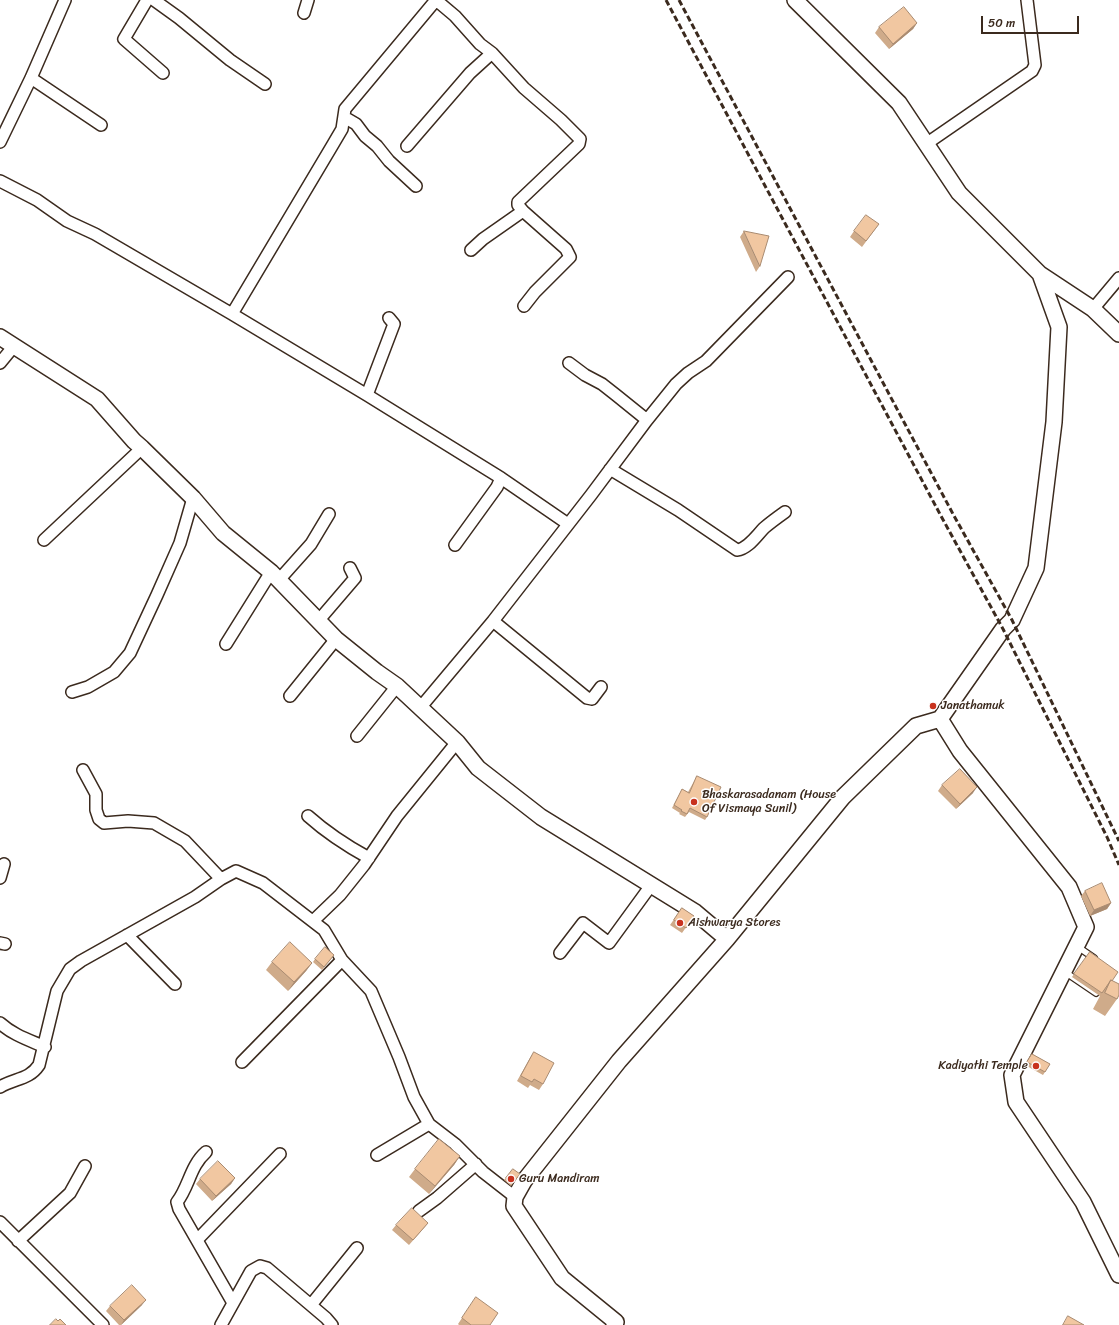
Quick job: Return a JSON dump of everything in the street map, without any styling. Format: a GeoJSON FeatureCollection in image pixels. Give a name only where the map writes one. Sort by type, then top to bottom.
{"type":"FeatureCollection","features":[{"type":"Feature","properties":{"kind":"main road"},"geometry":{"type":"LineString","coordinates":[[795,0],[899,103],[959,193],[1040,274],[1093,309],[1119,334]]}},
{"type":"Feature","properties":{"kind":"main road"},"geometry":{"type":"LineString","coordinates":[[617,1324],[562,1278],[514,1206],[515,1197],[524,1181],[619,1061],[727,939],[843,797],[916,726],[940,719],[1012,620],[1036,568],[1054,422],[1059,327],[1040,274]]}},
{"type":"Feature","properties":{"kind":"main road"},"geometry":{"type":"LineString","coordinates":[[0,337],[97,399],[134,442],[193,498],[223,533],[275,576],[336,639],[397,686],[457,742],[478,768],[541,818],[652,884],[695,912],[727,939]]}},
{"type":"Feature","properties":{"kind":"main road"},"geometry":{"type":"LineString","coordinates":[[940,719],[960,751],[1069,887],[1086,927],[1012,1074],[1016,1102],[1083,1202],[1119,1274]]}},
{"type":"Feature","properties":{"kind":"street"},"geometry":{"type":"LineString","coordinates":[[0,142],[31,78],[65,0]]}},
{"type":"Feature","properties":{"kind":"street"},"geometry":{"type":"LineString","coordinates":[[147,0],[124,39],[163,73]]}},
{"type":"Feature","properties":{"kind":"street"},"geometry":{"type":"LineString","coordinates":[[154,0],[179,18],[230,60],[265,84]]}},
{"type":"Feature","properties":{"kind":"street"},"geometry":{"type":"LineString","coordinates":[[304,13],[308,0]]}},
{"type":"Feature","properties":{"kind":"street"},"geometry":{"type":"LineString","coordinates":[[232,314],[342,129],[345,109],[436,0],[455,16],[480,44],[492,53],[524,88],[561,120],[580,139],[579,144],[518,202],[518,205],[523,210],[566,249],[570,257],[535,292],[524,306]]}},
{"type":"Feature","properties":{"kind":"street"},"geometry":{"type":"LineString","coordinates":[[926,144],[1032,71],[1035,65],[1027,0]]}},
{"type":"Feature","properties":{"kind":"street"},"geometry":{"type":"LineString","coordinates":[[407,146],[470,73],[492,53]]}},
{"type":"Feature","properties":{"kind":"street"},"geometry":{"type":"LineString","coordinates":[[31,78],[101,126]]}},
{"type":"Feature","properties":{"kind":"street"},"geometry":{"type":"LineString","coordinates":[[344,117],[356,124],[365,136],[377,146],[389,161],[416,186]]}},
{"type":"Feature","properties":{"kind":"street"},"geometry":{"type":"LineString","coordinates":[[0,181],[37,200],[67,221],[95,234],[367,395],[501,478],[568,524]]}},
{"type":"Feature","properties":{"kind":"street"},"geometry":{"type":"LineString","coordinates":[[471,250],[483,239],[523,210]]}},
{"type":"Feature","properties":{"kind":"street"},"geometry":{"type":"LineString","coordinates":[[420,708],[493,621],[676,384],[688,373],[706,361],[788,277]]}},
{"type":"Feature","properties":{"kind":"street"},"geometry":{"type":"LineString","coordinates":[[1093,309],[1119,278]]}},
{"type":"Feature","properties":{"kind":"street"},"geometry":{"type":"LineString","coordinates":[[367,395],[394,324],[389,318]]}},
{"type":"Feature","properties":{"kind":"street"},"geometry":{"type":"LineString","coordinates":[[0,363],[14,346]]}},
{"type":"Feature","properties":{"kind":"street"},"geometry":{"type":"LineString","coordinates":[[569,363],[585,375],[602,384],[616,394],[647,420]]}},
{"type":"Feature","properties":{"kind":"street"},"geometry":{"type":"LineString","coordinates":[[44,540],[142,448]]}},
{"type":"Feature","properties":{"kind":"street"},"geometry":{"type":"LineString","coordinates":[[610,470],[678,510],[737,550],[741,550],[765,527],[785,512]]}},
{"type":"Feature","properties":{"kind":"street"},"geometry":{"type":"LineString","coordinates":[[455,545],[497,487],[501,478]]}},
{"type":"Feature","properties":{"kind":"street"},"geometry":{"type":"LineString","coordinates":[[72,692],[88,687],[114,672],[130,653],[180,543],[193,498]]}},
{"type":"Feature","properties":{"kind":"street"},"geometry":{"type":"LineString","coordinates":[[226,644],[275,576],[311,544],[329,514]]}},
{"type":"Feature","properties":{"kind":"street"},"geometry":{"type":"LineString","coordinates":[[319,620],[355,578],[350,568]]}},
{"type":"Feature","properties":{"kind":"street"},"geometry":{"type":"LineString","coordinates":[[493,621],[587,698],[592,699],[601,687]]}},
{"type":"Feature","properties":{"kind":"street"},"geometry":{"type":"LineString","coordinates":[[290,696],[336,639]]}},
{"type":"Feature","properties":{"kind":"street"},"geometry":{"type":"LineString","coordinates":[[357,736],[397,686]]}},
{"type":"Feature","properties":{"kind":"street"},"geometry":{"type":"LineString","coordinates":[[313,921],[340,895],[369,858],[397,816],[457,742]]}},
{"type":"Feature","properties":{"kind":"street"},"geometry":{"type":"LineString","coordinates":[[83,770],[96,794],[96,810],[99,820],[104,822],[128,821],[154,823],[185,841],[221,879]]}},
{"type":"Feature","properties":{"kind":"street"},"geometry":{"type":"LineString","coordinates":[[308,816],[340,842],[369,858]]}},
{"type":"Feature","properties":{"kind":"street"},"geometry":{"type":"LineString","coordinates":[[0,878],[4,864]]}},
{"type":"Feature","properties":{"kind":"street"},"geometry":{"type":"LineString","coordinates":[[0,1087],[26,1078],[39,1065],[45,1047],[57,991],[66,974],[70,970],[81,961],[195,898],[221,879],[236,871],[263,883],[324,930],[342,960],[371,991],[399,1056],[414,1097],[429,1124],[455,1144],[483,1172],[515,1197]]}},
{"type":"Feature","properties":{"kind":"street"},"geometry":{"type":"LineString","coordinates":[[560,953],[583,923],[609,943],[652,884]]}},
{"type":"Feature","properties":{"kind":"street"},"geometry":{"type":"LineString","coordinates":[[127,935],[175,984]]}},
{"type":"Feature","properties":{"kind":"street"},"geometry":{"type":"LineString","coordinates":[[242,1062],[342,960]]}},
{"type":"Feature","properties":{"kind":"street"},"geometry":{"type":"LineString","coordinates":[[0,1023],[6,1029],[20,1037],[45,1047]]}},
{"type":"Feature","properties":{"kind":"street"},"geometry":{"type":"LineString","coordinates":[[377,1155],[429,1124]]}},
{"type":"Feature","properties":{"kind":"street"},"geometry":{"type":"LineString","coordinates":[[206,1152],[193,1167],[187,1187],[177,1202],[179,1209],[198,1239],[233,1303]]}},
{"type":"Feature","properties":{"kind":"street"},"geometry":{"type":"LineString","coordinates":[[198,1239],[280,1154]]}},
{"type":"Feature","properties":{"kind":"street"},"geometry":{"type":"LineString","coordinates":[[419,1211],[437,1198],[476,1164]]}},
{"type":"Feature","properties":{"kind":"street"},"geometry":{"type":"LineString","coordinates":[[18,1241],[70,1193],[85,1166]]}},
{"type":"Feature","properties":{"kind":"street"},"geometry":{"type":"LineString","coordinates":[[0,1222],[103,1325]]}},
{"type":"Feature","properties":{"kind":"street"},"geometry":{"type":"LineString","coordinates":[[311,1305],[357,1248]]}},
{"type":"Feature","properties":{"kind":"street"},"geometry":{"type":"LineString","coordinates":[[221,1325],[250,1271],[260,1266],[267,1268],[332,1325]]}},
{"type":"Feature","properties":{"kind":"lane"},"geometry":{"type":"LineString","coordinates":[[1076,946],[1097,960]]}},
{"type":"Feature","properties":{"kind":"lane"},"geometry":{"type":"LineString","coordinates":[[1063,971],[1096,993]]}},
{"type":"Feature","properties":{"kind":"building"},"geometry":{"type":"Polygon","coordinates":[[[904,7],[917,23],[893,44],[879,27],[904,7]]]}},
{"type":"Feature","properties":{"kind":"building"},"geometry":{"type":"Polygon","coordinates":[[[866,215],[879,224],[866,241],[854,231],[866,215]]]}},
{"type":"Feature","properties":{"kind":"building"},"geometry":{"type":"Polygon","coordinates":[[[744,231],[769,236],[760,266],[744,231]]]}},
{"type":"Feature","properties":{"kind":"building"},"geometry":{"type":"Polygon","coordinates":[[[960,769],[977,787],[960,804],[942,785],[960,769]]]}},
{"type":"Feature","properties":{"kind":"building","name":"Bhaskarasadanam (House Of Vismaya Sunil)"},"geometry":{"type":"Polygon","coordinates":[[[697,776],[721,787],[707,817],[690,808],[687,814],[674,805],[682,789],[689,793],[697,776]]]}},
{"type":"Feature","properties":{"kind":"building"},"geometry":{"type":"Polygon","coordinates":[[[1102,883],[1111,903],[1094,910],[1085,891],[1102,883]]]}},
{"type":"Feature","properties":{"kind":"building"},"geometry":{"type":"Polygon","coordinates":[[[682,908],[694,916],[686,928],[674,920],[682,908]]]}},
{"type":"Feature","properties":{"kind":"building"},"geometry":{"type":"Polygon","coordinates":[[[290,942],[312,963],[294,982],[272,962],[290,942]]]}},
{"type":"Feature","properties":{"kind":"building"},"geometry":{"type":"Polygon","coordinates":[[[325,947],[334,955],[324,967],[315,959],[325,947]]]}},
{"type":"Feature","properties":{"kind":"building"},"geometry":{"type":"Polygon","coordinates":[[[1090,952],[1118,972],[1102,993],[1074,974],[1090,952]]]}},
{"type":"Feature","properties":{"kind":"building"},"geometry":{"type":"Polygon","coordinates":[[[1111,980],[1119,984],[1119,995],[1117,999],[1105,993],[1111,980]]]}},
{"type":"Feature","properties":{"kind":"building"},"geometry":{"type":"Polygon","coordinates":[[[534,1052],[554,1063],[543,1084],[534,1079],[532,1082],[521,1076],[534,1052]]]}},
{"type":"Feature","properties":{"kind":"building","name":"Kadiyathi Temple"},"geometry":{"type":"Polygon","coordinates":[[[1032,1054],[1050,1064],[1045,1072],[1027,1062],[1032,1054]]]}},
{"type":"Feature","properties":{"kind":"building"},"geometry":{"type":"Polygon","coordinates":[[[439,1139],[460,1156],[435,1186],[415,1169],[439,1139]]]}},
{"type":"Feature","properties":{"kind":"building"},"geometry":{"type":"Polygon","coordinates":[[[218,1161],[235,1178],[216,1196],[200,1179],[218,1161]]]}},
{"type":"Feature","properties":{"kind":"building","name":"Guru Mandiram"},"geometry":{"type":"Polygon","coordinates":[[[513,1169],[520,1174],[513,1183],[506,1178],[513,1169]]]}},
{"type":"Feature","properties":{"kind":"building"},"geometry":{"type":"Polygon","coordinates":[[[412,1208],[428,1223],[413,1240],[396,1225],[412,1208]]]}},
{"type":"Feature","properties":{"kind":"building"},"geometry":{"type":"Polygon","coordinates":[[[132,1285],[146,1300],[124,1320],[110,1306],[132,1285]]]}},
{"type":"Feature","properties":{"kind":"building"},"geometry":{"type":"Polygon","coordinates":[[[476,1297],[498,1313],[490,1325],[471,1325],[462,1318],[476,1297]]]}},
{"type":"Feature","properties":{"kind":"building"},"geometry":{"type":"Polygon","coordinates":[[[1068,1316],[1084,1325],[1063,1325],[1068,1316]]]}},
{"type":"Feature","properties":{"kind":"building"},"geometry":{"type":"Polygon","coordinates":[[[56,1319],[58,1321],[60,1319],[66,1325],[50,1325],[56,1319]]]}},
{"type":"Feature","properties":{"kind":"railway"},"geometry":{"type":"LineString","coordinates":[[666,0],[941,516],[1003,629],[1107,837],[1119,865]]}},
{"type":"Feature","properties":{"kind":"railway"},"geometry":{"type":"LineString","coordinates":[[679,0],[953,514],[1012,620],[1119,841]]}},
{"type":"Feature","properties":{"kind":"place","name":"Janathamuk"},"geometry":{"type":"Point","coordinates":[933,706]}},
{"type":"Feature","properties":{"kind":"place","name":"Bhaskarasadanam (House Of Vismaya Sunil)"},"geometry":{"type":"Point","coordinates":[694,802]}},
{"type":"Feature","properties":{"kind":"place","name":"Aishwarya Stores"},"geometry":{"type":"Point","coordinates":[680,923]}},
{"type":"Feature","properties":{"kind":"place","name":"Kadiyathi Temple"},"geometry":{"type":"Point","coordinates":[1036,1066]}},
{"type":"Feature","properties":{"kind":"place","name":"Guru Mandiram"},"geometry":{"type":"Point","coordinates":[511,1179]}}]}
